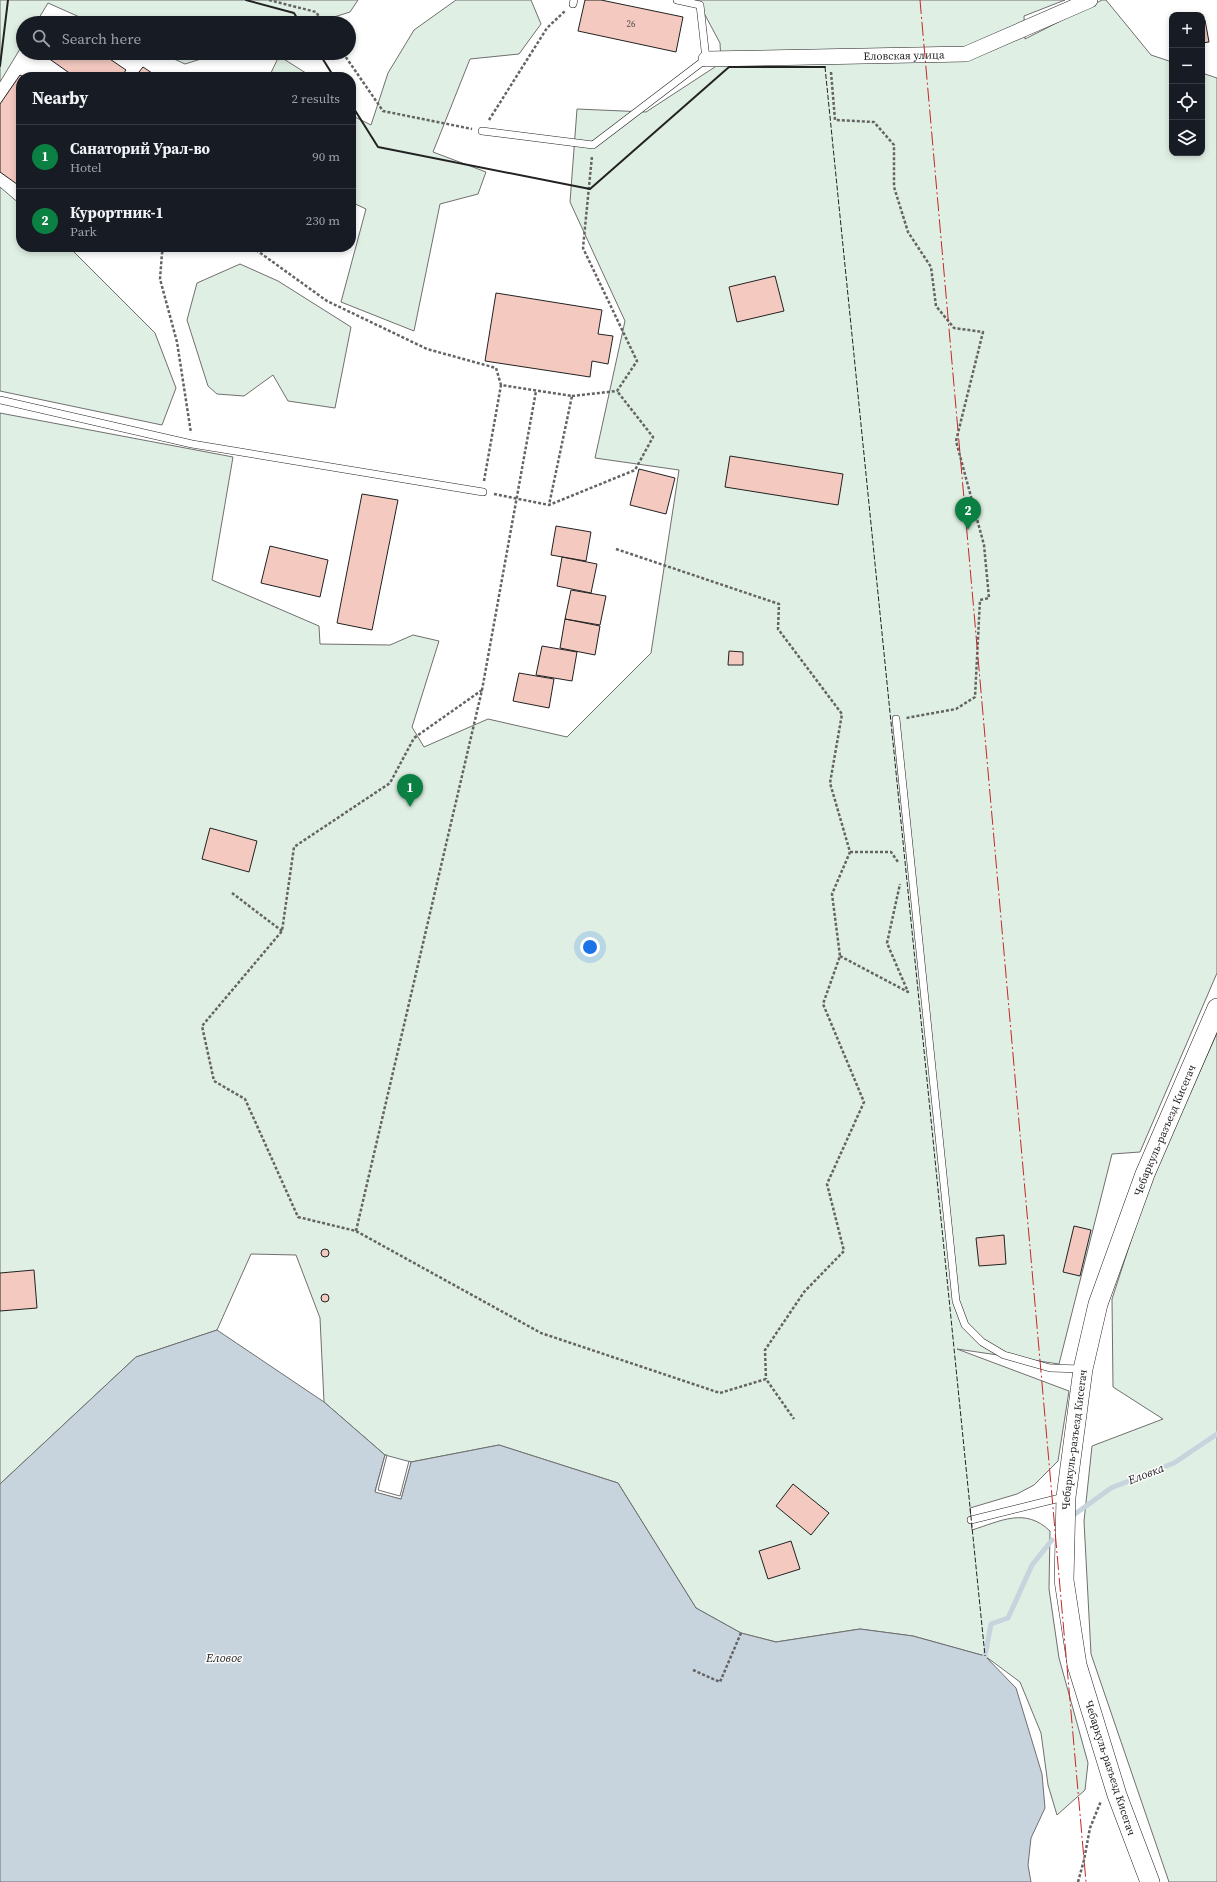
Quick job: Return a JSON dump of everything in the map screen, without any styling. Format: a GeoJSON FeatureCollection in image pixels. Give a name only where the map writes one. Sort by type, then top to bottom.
{"type":"FeatureCollection","features":[{"type":"Feature","properties":{"kind":"street","name":"Еловская улица"},"geometry":{"type":"LineString","coordinates":[[706,59],[966,54],[1090,0]]}},
{"type":"Feature","properties":{"kind":"street","name":"Чебаркуль-разъезд Кисегач"},"geometry":{"type":"LineString","coordinates":[[1150,1882],[1112,1781],[1077,1665],[1064,1580],[1066,1497],[1083,1369],[1098,1304],[1145,1174],[1217,1008]]}},
{"type":"Feature","properties":{"kind":"lane"},"geometry":{"type":"LineString","coordinates":[[482,131],[593,145],[706,59],[700,5],[677,0]]}},
{"type":"Feature","properties":{"kind":"lane"},"geometry":{"type":"LineString","coordinates":[[0,400],[192,444],[483,492]]}},
{"type":"Feature","properties":{"kind":"lane"},"geometry":{"type":"LineString","coordinates":[[896,719],[956,1301],[965,1325],[982,1342],[1004,1355],[1050,1368],[1083,1369]]}},
{"type":"Feature","properties":{"kind":"lane"},"geometry":{"type":"LineString","coordinates":[[971,1520],[1066,1497]]}},
{"type":"Feature","properties":{"kind":"path"},"geometry":{"type":"LineString","coordinates":[[269,0],[316,12],[319,16]]}},
{"type":"Feature","properties":{"kind":"path"},"geometry":{"type":"LineString","coordinates":[[348,60],[383,111],[482,131],[536,48],[547,28],[574,2]]}},
{"type":"Feature","properties":{"kind":"path"},"geometry":{"type":"LineString","coordinates":[[830,57],[835,120],[874,122],[894,145],[894,186],[908,232],[932,267],[936,306],[954,328],[983,332],[956,441],[984,545],[989,598],[980,600],[975,697],[956,709],[896,719]]}},
{"type":"Feature","properties":{"kind":"path"},"geometry":{"type":"LineString","coordinates":[[501,385],[572,396],[617,391],[637,361],[583,248],[590,189],[593,145]]}},
{"type":"Feature","properties":{"kind":"path"},"geometry":{"type":"LineString","coordinates":[[162,252],[160,279],[177,342],[192,444]]}},
{"type":"Feature","properties":{"kind":"path"},"geometry":{"type":"LineString","coordinates":[[259,252],[327,302],[427,349],[496,368],[501,385],[483,492],[549,505],[635,470],[653,437],[617,391]]}},
{"type":"Feature","properties":{"kind":"path"},"geometry":{"type":"LineString","coordinates":[[356,1231],[482,690],[536,391]]}},
{"type":"Feature","properties":{"kind":"path"},"geometry":{"type":"LineString","coordinates":[[549,505],[572,396]]}},
{"type":"Feature","properties":{"kind":"path"},"geometry":{"type":"LineString","coordinates":[[616,549],[779,604],[778,629],[842,714],[830,783],[850,852],[832,894],[840,956],[823,1004],[864,1102],[826,1184],[844,1251],[804,1292],[765,1350],[766,1379],[794,1419]]}},
{"type":"Feature","properties":{"kind":"path"},"geometry":{"type":"LineString","coordinates":[[482,690],[414,738],[390,783],[294,847],[282,931],[202,1026],[214,1081],[245,1099],[298,1217],[356,1231],[541,1333],[720,1393],[766,1379]]}},
{"type":"Feature","properties":{"kind":"path"},"geometry":{"type":"LineString","coordinates":[[850,852],[891,852],[900,864]]}},
{"type":"Feature","properties":{"kind":"path"},"geometry":{"type":"LineString","coordinates":[[840,956],[908,992],[887,943],[902,877]]}},
{"type":"Feature","properties":{"kind":"path"},"geometry":{"type":"LineString","coordinates":[[232,893],[282,931]]}},
{"type":"Feature","properties":{"kind":"path"},"geometry":{"type":"LineString","coordinates":[[693,1670],[720,1682],[741,1633]]}},
{"type":"Feature","properties":{"kind":"path"},"geometry":{"type":"LineString","coordinates":[[1078,1882],[1090,1828],[1101,1800],[1112,1781]]}},
{"type":"Feature","properties":{"kind":"green space"},"geometry":{"type":"Polygon","coordinates":[[[0,0],[358,0],[350,12],[337,16],[77,16],[48,3],[40,16],[16,16],[16,56],[0,82],[0,0]]]}},
{"type":"Feature","properties":{"kind":"green space"},"geometry":{"type":"Polygon","coordinates":[[[456,0],[531,0],[541,24],[519,54],[470,59],[433,152],[486,172],[478,194],[440,204],[414,331],[341,302],[354,252],[356,252],[356,246],[366,209],[356,204],[356,118],[371,125],[388,73],[414,30],[456,0]]]}},
{"type":"Feature","properties":{"kind":"green space"},"geometry":{"type":"Polygon","coordinates":[[[697,0],[1065,0],[1024,16],[1025,39],[1102,0],[1106,0],[1151,55],[1169,61],[1169,156],[1205,156],[1205,74],[1217,78],[1217,973],[1140,1152],[1112,1154],[1059,1364],[957,1349],[1069,1391],[1058,1461],[1034,1485],[1017,1494],[970,1508],[972,1530],[1003,1520],[1022,1518],[1031,1519],[1050,1531],[1049,1589],[1059,1658],[1088,1763],[1085,1790],[1057,1815],[1048,1785],[1041,1733],[1020,1682],[985,1656],[913,1636],[860,1629],[776,1642],[741,1633],[696,1608],[618,1483],[499,1445],[411,1462],[385,1455],[324,1402],[320,1318],[296,1255],[251,1254],[217,1330],[136,1357],[0,1484],[0,413],[233,457],[212,580],[319,626],[320,644],[390,645],[413,635],[439,641],[412,727],[424,747],[488,719],[567,737],[651,653],[679,470],[595,458],[625,321],[570,202],[577,109],[646,112],[721,63],[720,43],[697,0]]]}},
{"type":"Feature","properties":{"kind":"green space"},"geometry":{"type":"Polygon","coordinates":[[[176,60],[198,60],[185,64],[176,60]]]}},
{"type":"Feature","properties":{"kind":"green space"},"geometry":{"type":"Polygon","coordinates":[[[277,60],[285,60],[304,72],[271,72],[277,60]]]}},
{"type":"Feature","properties":{"kind":"green space"},"geometry":{"type":"Polygon","coordinates":[[[0,187],[16,201],[16,252],[74,252],[155,333],[176,388],[162,425],[0,391],[0,187]]]}},
{"type":"Feature","properties":{"kind":"green space"},"geometry":{"type":"Polygon","coordinates":[[[240,264],[278,281],[351,327],[335,408],[288,401],[273,375],[244,396],[217,394],[208,386],[187,320],[197,283],[240,264]]]}},
{"type":"Feature","properties":{"kind":"green space"},"geometry":{"type":"Polygon","coordinates":[[[1217,1033],[1217,1882],[1169,1882],[1091,1654],[1084,1521],[1092,1446],[1163,1419],[1113,1387],[1112,1299],[1149,1185],[1217,1033]]]}},
{"type":"Feature","properties":{"kind":"water","name":"Еловое"},"geometry":{"type":"Polygon","coordinates":[[[217,1330],[324,1402],[385,1455],[375,1491],[401,1499],[411,1462],[499,1445],[618,1483],[696,1608],[741,1633],[776,1642],[860,1629],[913,1636],[985,1656],[1016,1688],[1042,1774],[1045,1808],[1031,1838],[1028,1865],[1031,1882],[0,1882],[0,1484],[136,1357],[217,1330]]]}},
{"type":"Feature","properties":{"kind":"pier"},"geometry":{"type":"Polygon","coordinates":[[[385,1455],[387,1455],[378,1490],[400,1496],[409,1461],[411,1462],[401,1499],[375,1492],[385,1455]]]}},
{"type":"Feature","properties":{"kind":"building"},"geometry":{"type":"Polygon","coordinates":[[[585,0],[601,0],[683,17],[676,52],[578,31],[585,0]]]}},
{"type":"Feature","properties":{"kind":"building"},"geometry":{"type":"Polygon","coordinates":[[[1205,20],[1209,42],[1205,43],[1205,20]]]}},
{"type":"Feature","properties":{"kind":"building"},"geometry":{"type":"Polygon","coordinates":[[[51,60],[111,60],[126,70],[125,72],[68,72],[51,60]]]}},
{"type":"Feature","properties":{"kind":"building"},"geometry":{"type":"Polygon","coordinates":[[[143,67],[150,72],[139,72],[143,67]]]}},
{"type":"Feature","properties":{"kind":"building"},"geometry":{"type":"Polygon","coordinates":[[[16,81],[16,183],[0,172],[0,104],[16,81]]]}},
{"type":"Feature","properties":{"kind":"building"},"geometry":{"type":"Polygon","coordinates":[[[775,276],[784,311],[737,322],[729,287],[775,276]]]}},
{"type":"Feature","properties":{"kind":"building"},"geometry":{"type":"Polygon","coordinates":[[[496,293],[602,310],[598,334],[613,336],[608,364],[592,361],[590,377],[485,361],[496,293]]]}},
{"type":"Feature","properties":{"kind":"building"},"geometry":{"type":"Polygon","coordinates":[[[730,456],[843,474],[838,505],[725,487],[730,456]]]}},
{"type":"Feature","properties":{"kind":"building"},"geometry":{"type":"Polygon","coordinates":[[[639,469],[675,478],[666,514],[630,505],[639,469]]]}},
{"type":"Feature","properties":{"kind":"building"},"geometry":{"type":"Polygon","coordinates":[[[362,494],[398,500],[372,630],[337,623],[362,494]]]}},
{"type":"Feature","properties":{"kind":"building"},"geometry":{"type":"Polygon","coordinates":[[[556,526],[591,532],[586,561],[551,555],[556,526]]]}},
{"type":"Feature","properties":{"kind":"building"},"geometry":{"type":"Polygon","coordinates":[[[270,546],[328,560],[320,597],[261,583],[270,546]]]}},
{"type":"Feature","properties":{"kind":"building"},"geometry":{"type":"Polygon","coordinates":[[[562,557],[597,564],[591,593],[557,586],[562,557]]]}},
{"type":"Feature","properties":{"kind":"building"},"geometry":{"type":"Polygon","coordinates":[[[571,590],[606,596],[600,625],[565,619],[571,590]]]}},
{"type":"Feature","properties":{"kind":"building"},"geometry":{"type":"Polygon","coordinates":[[[565,619],[600,626],[595,655],[560,648],[565,619]]]}},
{"type":"Feature","properties":{"kind":"building"},"geometry":{"type":"Polygon","coordinates":[[[542,646],[577,652],[572,681],[536,675],[542,646]]]}},
{"type":"Feature","properties":{"kind":"building"},"geometry":{"type":"Polygon","coordinates":[[[729,651],[743,652],[743,665],[728,665],[729,651]]]}},
{"type":"Feature","properties":{"kind":"building"},"geometry":{"type":"Polygon","coordinates":[[[519,673],[554,679],[549,708],[513,701],[519,673]]]}},
{"type":"Feature","properties":{"kind":"building"},"geometry":{"type":"Polygon","coordinates":[[[210,828],[257,841],[249,872],[202,859],[210,828]]]}},
{"type":"Feature","properties":{"kind":"building"},"geometry":{"type":"Polygon","coordinates":[[[1074,1226],[1091,1230],[1080,1276],[1063,1272],[1074,1226]]]}},
{"type":"Feature","properties":{"kind":"building"},"geometry":{"type":"Polygon","coordinates":[[[1004,1235],[1006,1264],[979,1266],[976,1238],[1004,1235]]]}},
{"type":"Feature","properties":{"kind":"building"},"geometry":{"type":"Polygon","coordinates":[[[325,1249],[328,1250],[328,1256],[325,1257],[322,1256],[321,1253],[322,1250],[325,1249]]]}},
{"type":"Feature","properties":{"kind":"building"},"geometry":{"type":"Polygon","coordinates":[[[34,1270],[37,1308],[0,1311],[0,1273],[34,1270]]]}},
{"type":"Feature","properties":{"kind":"building"},"geometry":{"type":"Polygon","coordinates":[[[325,1294],[328,1295],[328,1301],[325,1302],[322,1301],[321,1298],[322,1295],[325,1294]]]}},
{"type":"Feature","properties":{"kind":"building"},"geometry":{"type":"Polygon","coordinates":[[[793,1484],[829,1513],[811,1535],[776,1506],[793,1484]]]}},
{"type":"Feature","properties":{"kind":"building"},"geometry":{"type":"Polygon","coordinates":[[[791,1541],[800,1569],[768,1579],[759,1551],[791,1541]]]}},
{"type":"Feature","properties":{"kind":"waterway","name":"Еловка"},"geometry":{"type":"LineString","coordinates":[[1075,1514],[1111,1488],[1174,1463],[1217,1434]]}},
{"type":"Feature","properties":{"kind":"waterway","name":"Еловка"},"geometry":{"type":"LineString","coordinates":[[985,1656],[991,1624],[1008,1618],[1032,1565],[1052,1540]]}},
{"type":"Feature","properties":{"kind":"fence"},"geometry":{"type":"LineString","coordinates":[[825,67],[985,1656]]}},
{"type":"Feature","properties":{"kind":"wall"},"geometry":{"type":"LineString","coordinates":[[0,66],[8,0]]}},
{"type":"Feature","properties":{"kind":"wall"},"geometry":{"type":"LineString","coordinates":[[246,0],[294,13],[296,16]]}},
{"type":"Feature","properties":{"kind":"wall"},"geometry":{"type":"LineString","coordinates":[[323,60],[331,72]]}},
{"type":"Feature","properties":{"kind":"wall"},"geometry":{"type":"LineString","coordinates":[[356,112],[378,147],[590,189],[729,67],[825,67]]}},
{"type":"Feature","properties":{"kind":"power"},"geometry":{"type":"LineString","coordinates":[[920,0],[1086,1882]]}},
{"type":"Feature","properties":{"kind":"place","name":"Курортник-1"},"geometry":{"type":"Point","coordinates":[968,530]}},
{"type":"Feature","properties":{"kind":"place","name":"Санаторий Урал-во"},"geometry":{"type":"Point","coordinates":[410,807]}}]}
